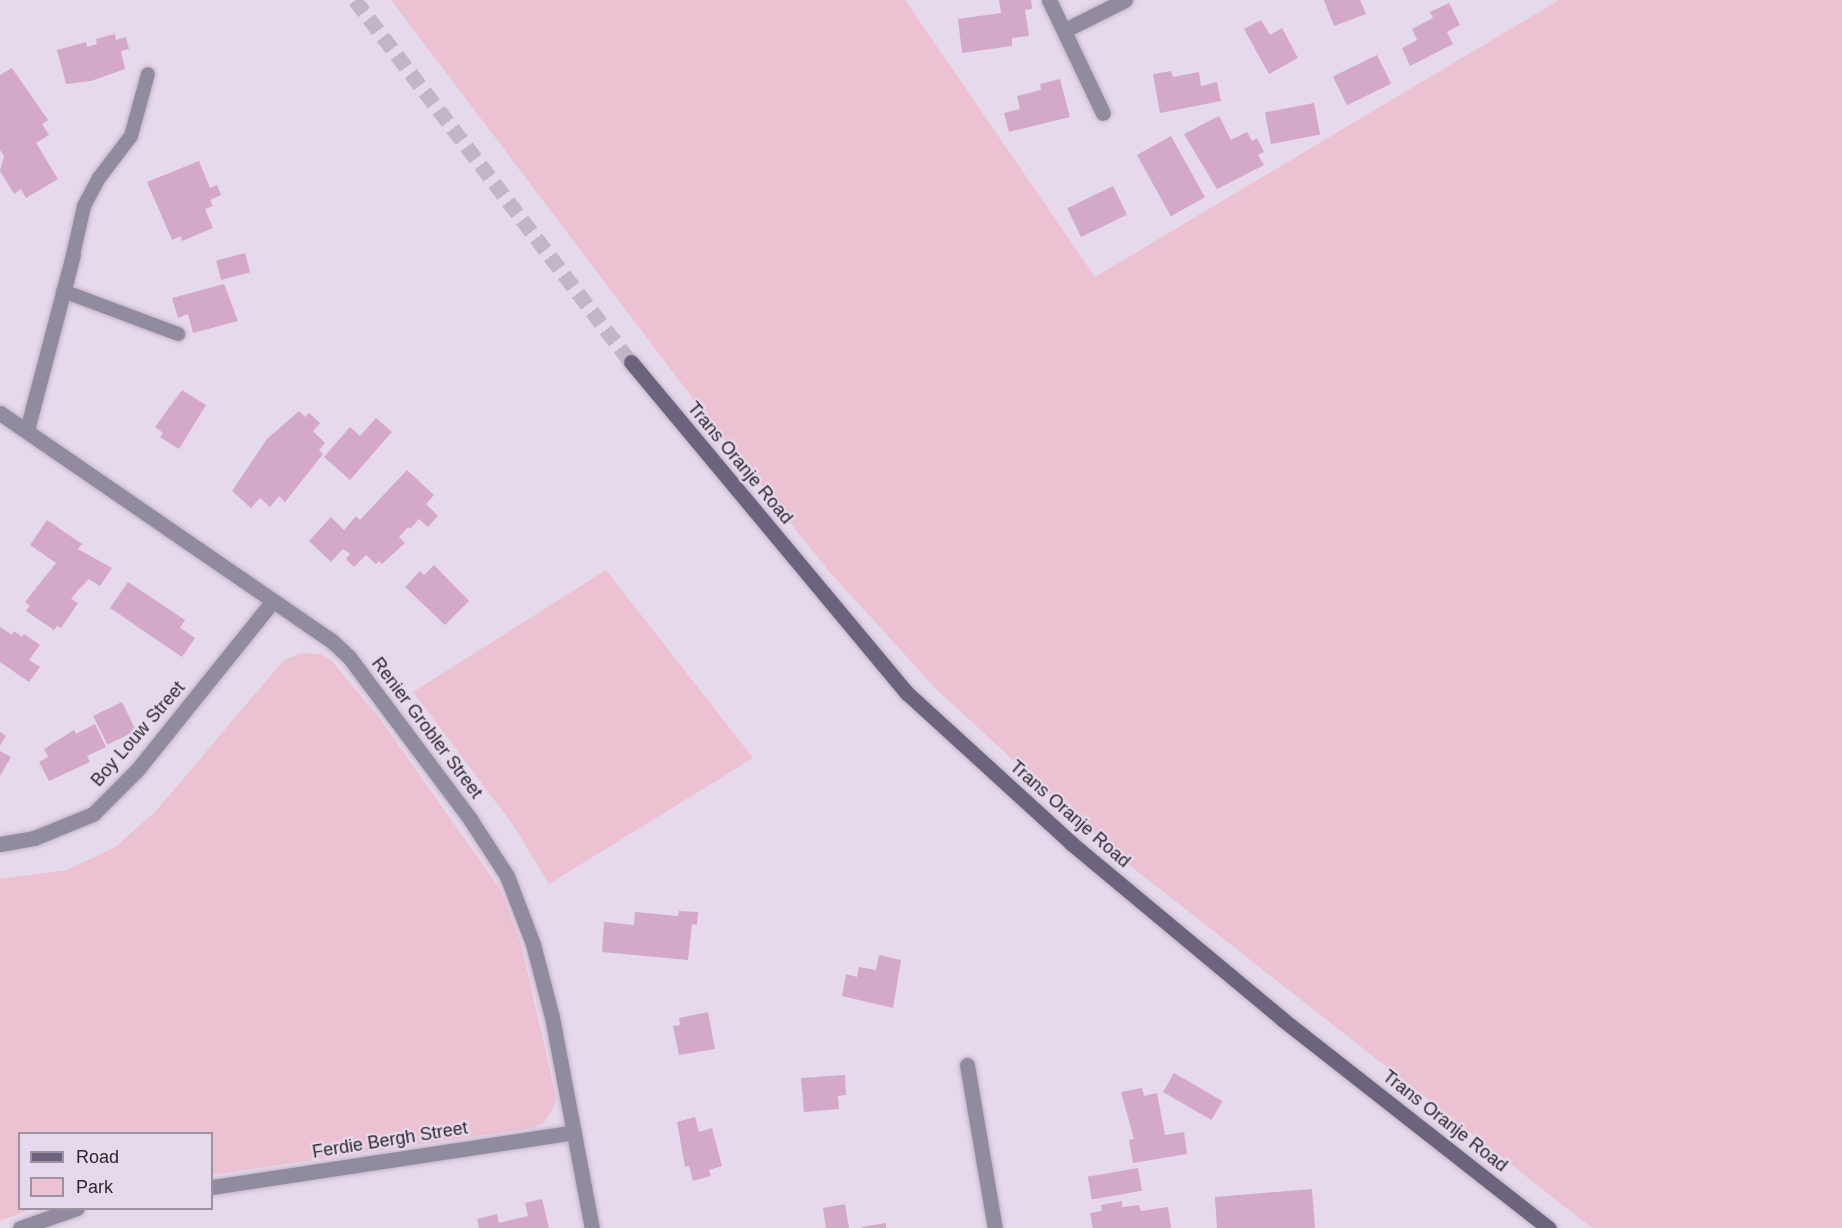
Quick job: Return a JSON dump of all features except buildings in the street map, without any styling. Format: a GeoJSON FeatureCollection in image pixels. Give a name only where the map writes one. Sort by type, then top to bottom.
{"type":"FeatureCollection","features":[{"type":"Feature","properties":{"kind":"main road","name":"Trans Oranje Road"},"geometry":{"type":"LineString","coordinates":[[631,362],[907,693],[1126,889],[1282,1019],[1549,1228]]}},
{"type":"Feature","properties":{"kind":"street"},"geometry":{"type":"LineString","coordinates":[[1049,0],[1103,113]]}},
{"type":"Feature","properties":{"kind":"street"},"geometry":{"type":"LineString","coordinates":[[1065,30],[1125,0]]}},
{"type":"Feature","properties":{"kind":"street"},"geometry":{"type":"LineString","coordinates":[[27,430],[73,255]]}},
{"type":"Feature","properties":{"kind":"street","name":"Renier Grobler Street"},"geometry":{"type":"LineString","coordinates":[[0,413],[272,602],[332,641],[349,657],[470,819],[507,876],[533,944],[552,1017],[592,1228]]}},
{"type":"Feature","properties":{"kind":"street","name":"Boy Louw Street"},"geometry":{"type":"LineString","coordinates":[[0,844],[34,838],[93,814],[137,771],[272,602]]}},
{"type":"Feature","properties":{"kind":"street"},"geometry":{"type":"LineString","coordinates":[[967,1065],[995,1228]]}},
{"type":"Feature","properties":{"kind":"street","name":"Ferdie Bergh Street"},"geometry":{"type":"LineString","coordinates":[[213,1187],[574,1132]]}},
{"type":"Feature","properties":{"kind":"street"},"geometry":{"type":"LineString","coordinates":[[20,1228],[74,1210]]}},
{"type":"Feature","properties":{"kind":"lane"},"geometry":{"type":"LineString","coordinates":[[73,255],[84,206],[99,178],[131,136],[148,74]]}},
{"type":"Feature","properties":{"kind":"lane"},"geometry":{"type":"LineString","coordinates":[[63,291],[178,334]]}},
{"type":"Feature","properties":{"kind":"green space"},"geometry":{"type":"Polygon","coordinates":[[[391,0],[905,0],[1095,277],[1559,0],[1842,0],[1842,1228],[1592,1228],[1114,853],[936,689],[827,569],[722,437],[391,0]]]}},
{"type":"Feature","properties":{"kind":"green space"},"geometry":{"type":"Polygon","coordinates":[[[606,570],[753,758],[549,884],[513,825],[413,692],[606,570]]]}},
{"type":"Feature","properties":{"kind":"green space"},"geometry":{"type":"Polygon","coordinates":[[[300,653],[321,654],[331,660],[380,719],[500,889],[521,944],[556,1097],[554,1107],[543,1123],[533,1128],[213,1175],[213,1132],[18,1132],[18,1210],[28,1210],[0,1221],[0,879],[67,870],[115,847],[155,812],[283,661],[300,653]]]}},
{"type":"Feature","properties":{"kind":"tunnel"},"geometry":{"type":"LineString","coordinates":[[355,0],[631,362]]}}]}
